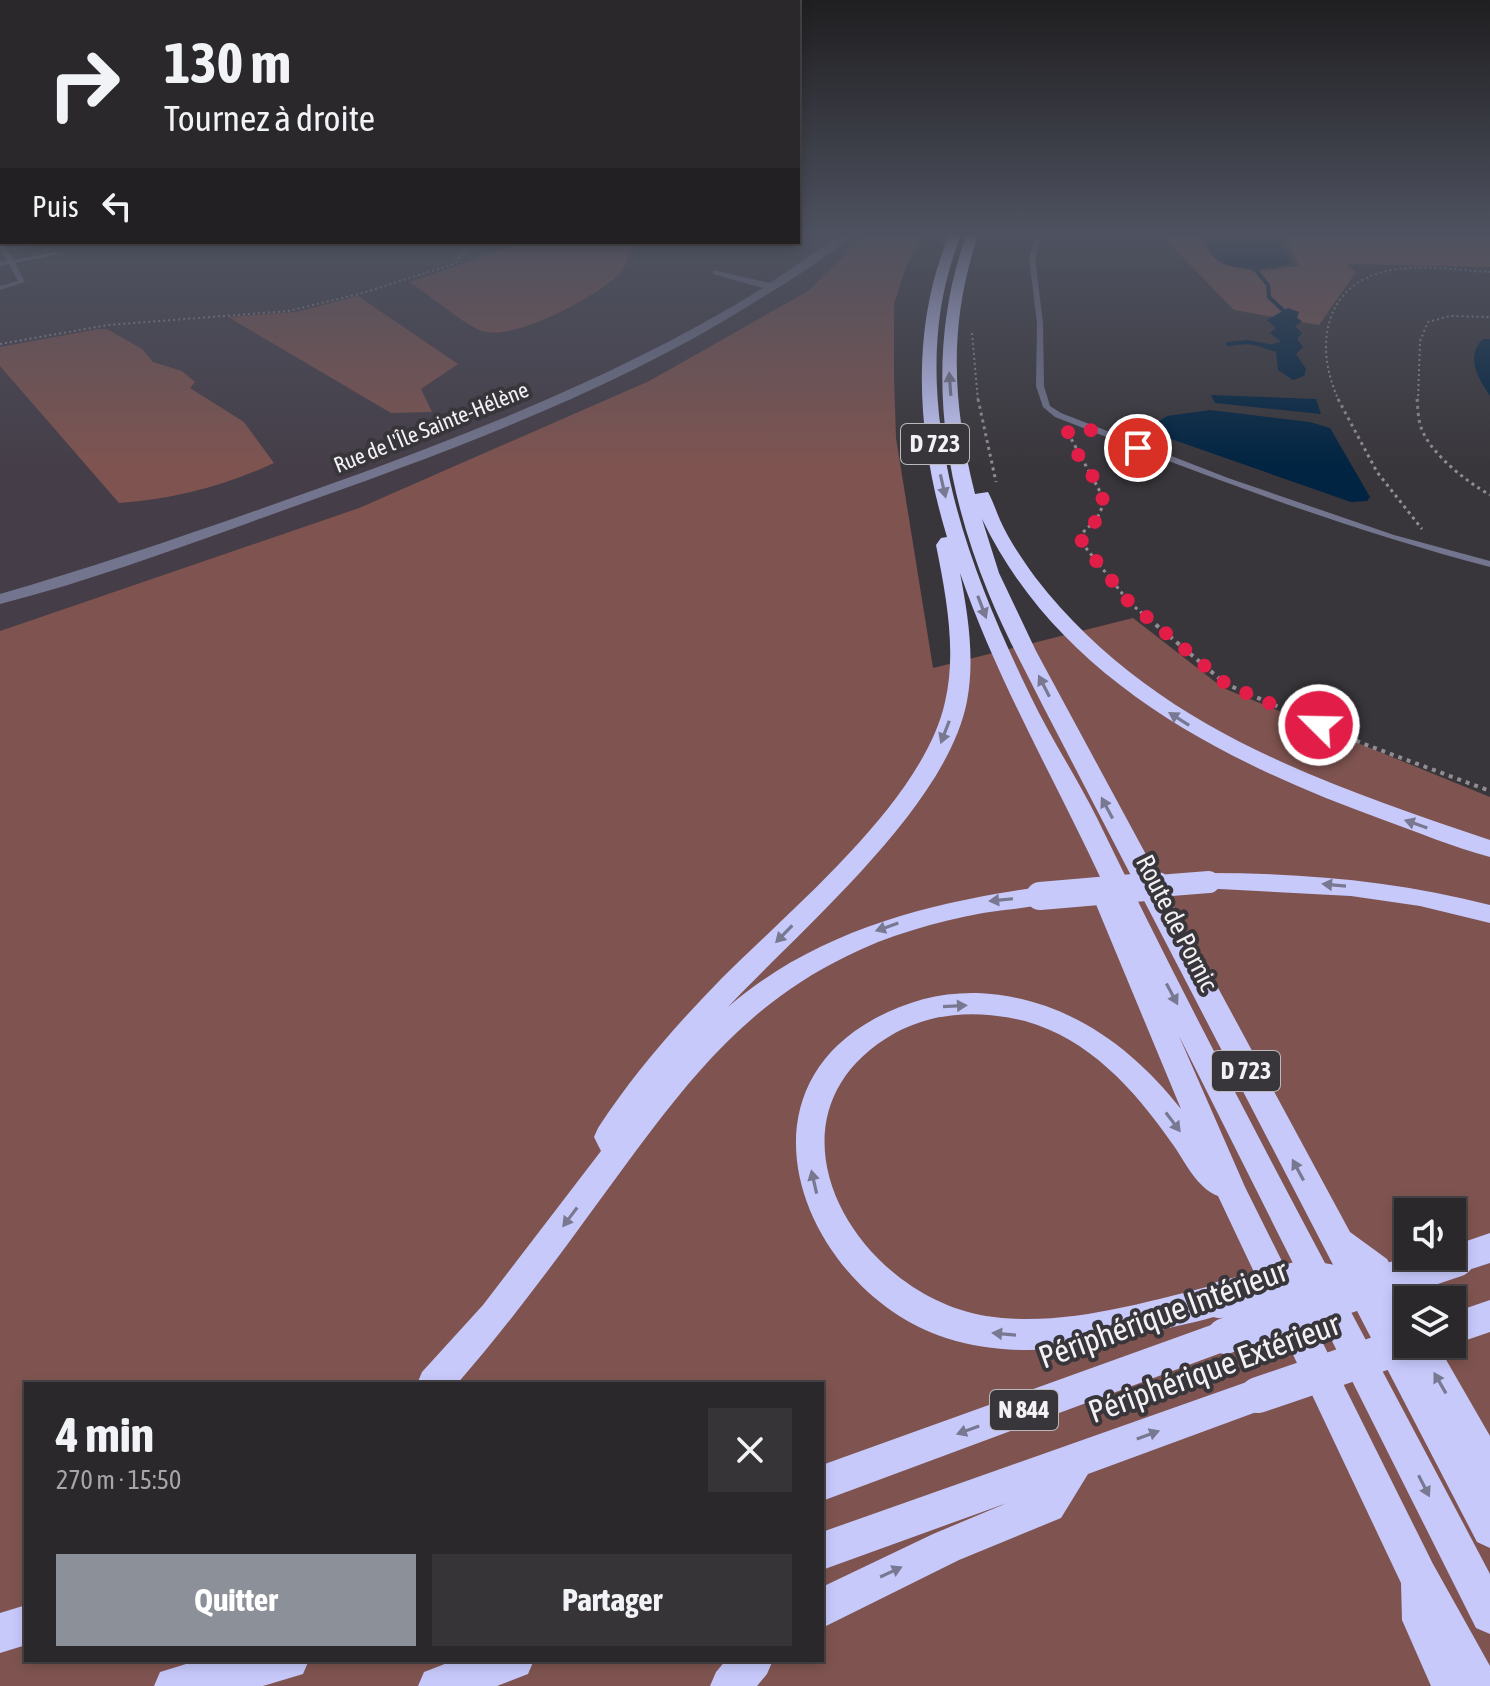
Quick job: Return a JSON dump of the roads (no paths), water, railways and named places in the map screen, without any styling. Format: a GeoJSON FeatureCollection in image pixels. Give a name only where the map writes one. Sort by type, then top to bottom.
{"type":"FeatureCollection","features":[{"type":"Feature","properties":{"kind":"highway","name":"Route de Pornic"},"geometry":{"type":"LineString","coordinates":[[932,312],[927,380],[936,453],[955,533],[983,611],[1020,696],[1067,781],[1137,928],[1490,1614]]}},
{"type":"Feature","properties":{"kind":"highway","name":"Route de Pornic"},"geometry":{"type":"LineString","coordinates":[[951,312],[949,384],[959,454],[984,555],[1011,621],[1334,1239],[1490,1529]]}},
{"type":"Feature","properties":{"kind":"highway"},"geometry":{"type":"LineString","coordinates":[[959,454],[974,467],[991,523],[1043,601],[1097,659],[1122,679],[1184,722],[1257,761],[1392,816],[1490,849]]}},
{"type":"Feature","properties":{"kind":"highway"},"geometry":{"type":"LineString","coordinates":[[617,1154],[609,1137],[653,1076],[700,1021],[872,842],[894,816],[941,743],[956,703],[959,656],[956,593],[945,545],[955,533]]}},
{"type":"Feature","properties":{"kind":"highway","name":"D 723"},"geometry":{"type":"LineString","coordinates":[[1020,696],[1054,782],[1231,1191],[1419,1578],[1479,1686]]}},
{"type":"Feature","properties":{"kind":"highway"},"geometry":{"type":"LineString","coordinates":[[436,1382],[495,1316],[695,1052],[761,993],[844,944],[893,925],[962,907],[1040,896],[1209,882],[1310,882],[1359,887],[1439,899],[1490,914]]}},
{"type":"Feature","properties":{"kind":"highway"},"geometry":{"type":"LineString","coordinates":[[1231,1191],[1205,1169],[1149,1090],[1113,1055],[1074,1029],[1047,1018],[984,1004],[932,1007],[895,1020],[860,1040],[822,1086],[810,1136],[817,1194],[830,1223],[847,1249],[886,1290],[914,1308],[949,1323],[985,1332],[1029,1336],[1133,1320],[1305,1278],[1364,1288]]}},
{"type":"Feature","properties":{"kind":"highway"},"geometry":{"type":"LineString","coordinates":[[1334,1239],[1376,1270],[1394,1302]]}},
{"type":"Feature","properties":{"kind":"highway","name":"Périphérique Intérieur"},"geometry":{"type":"LineString","coordinates":[[824,1482],[1225,1336],[1490,1248]]}},
{"type":"Feature","properties":{"kind":"highway"},"geometry":{"type":"LineString","coordinates":[[1466,1324],[1489,1316]]}},
{"type":"Feature","properties":{"kind":"highway","name":"Périphérique Extérieur"},"geometry":{"type":"LineString","coordinates":[[824,1550],[1394,1349]]}},
{"type":"Feature","properties":{"kind":"highway"},"geometry":{"type":"LineString","coordinates":[[1426,1358],[1490,1471]]}},
{"type":"Feature","properties":{"kind":"highway"},"geometry":{"type":"LineString","coordinates":[[824,1607],[946,1547],[1048,1505],[1075,1462]]}},
{"type":"Feature","properties":{"kind":"highway"},"geometry":{"type":"LineString","coordinates":[[1419,1578],[1422,1620],[1452,1686]]}},
{"type":"Feature","properties":{"kind":"highway"},"geometry":{"type":"LineString","coordinates":[[0,1633],[24,1626]]}},
{"type":"Feature","properties":{"kind":"highway"},"geometry":{"type":"LineString","coordinates":[[174,1686],[280,1662]]}},
{"type":"Feature","properties":{"kind":"highway"},"geometry":{"type":"LineString","coordinates":[[438,1686],[508,1662]]}},
{"type":"Feature","properties":{"kind":"highway"},"geometry":{"type":"LineString","coordinates":[[730,1686],[751,1662]]}},
{"type":"Feature","properties":{"kind":"street","name":"Rue de l'Île Sainte-Hélène"},"geometry":{"type":"LineString","coordinates":[[0,599],[236,523],[493,426],[637,361],[730,312]]}},
{"type":"Feature","properties":{"kind":"lane"},"geometry":{"type":"LineString","coordinates":[[1039,312],[1042,399],[1058,415],[1225,480],[1439,552],[1490,564]]}},
{"type":"Feature","properties":{"kind":"water"},"geometry":{"type":"Polygon","coordinates":[[[1282,312],[1299,312],[1297,318],[1302,321],[1295,326],[1302,333],[1297,339],[1303,347],[1296,354],[1306,369],[1304,376],[1293,380],[1278,370],[1276,352],[1260,347],[1281,342],[1270,333],[1276,328],[1267,320],[1282,312]]]}},
{"type":"Feature","properties":{"kind":"water"},"geometry":{"type":"Polygon","coordinates":[[[1483,339],[1490,339],[1490,396],[1478,375],[1474,360],[1483,339]]]}},
{"type":"Feature","properties":{"kind":"water"},"geometry":{"type":"Polygon","coordinates":[[[1211,395],[1316,399],[1321,414],[1215,403],[1211,395]]]}},
{"type":"Feature","properties":{"kind":"water"},"geometry":{"type":"Polygon","coordinates":[[[1210,410],[1310,422],[1330,428],[1370,497],[1367,501],[1351,502],[1154,433],[1151,426],[1167,416],[1210,410]]]}},
{"type":"Feature","properties":{"kind":"waterway"},"geometry":{"type":"LineString","coordinates":[[1284,312],[1289,316]]}},
{"type":"Feature","properties":{"kind":"waterway"},"geometry":{"type":"LineString","coordinates":[[1228,344],[1247,342],[1269,346]]}}]}
